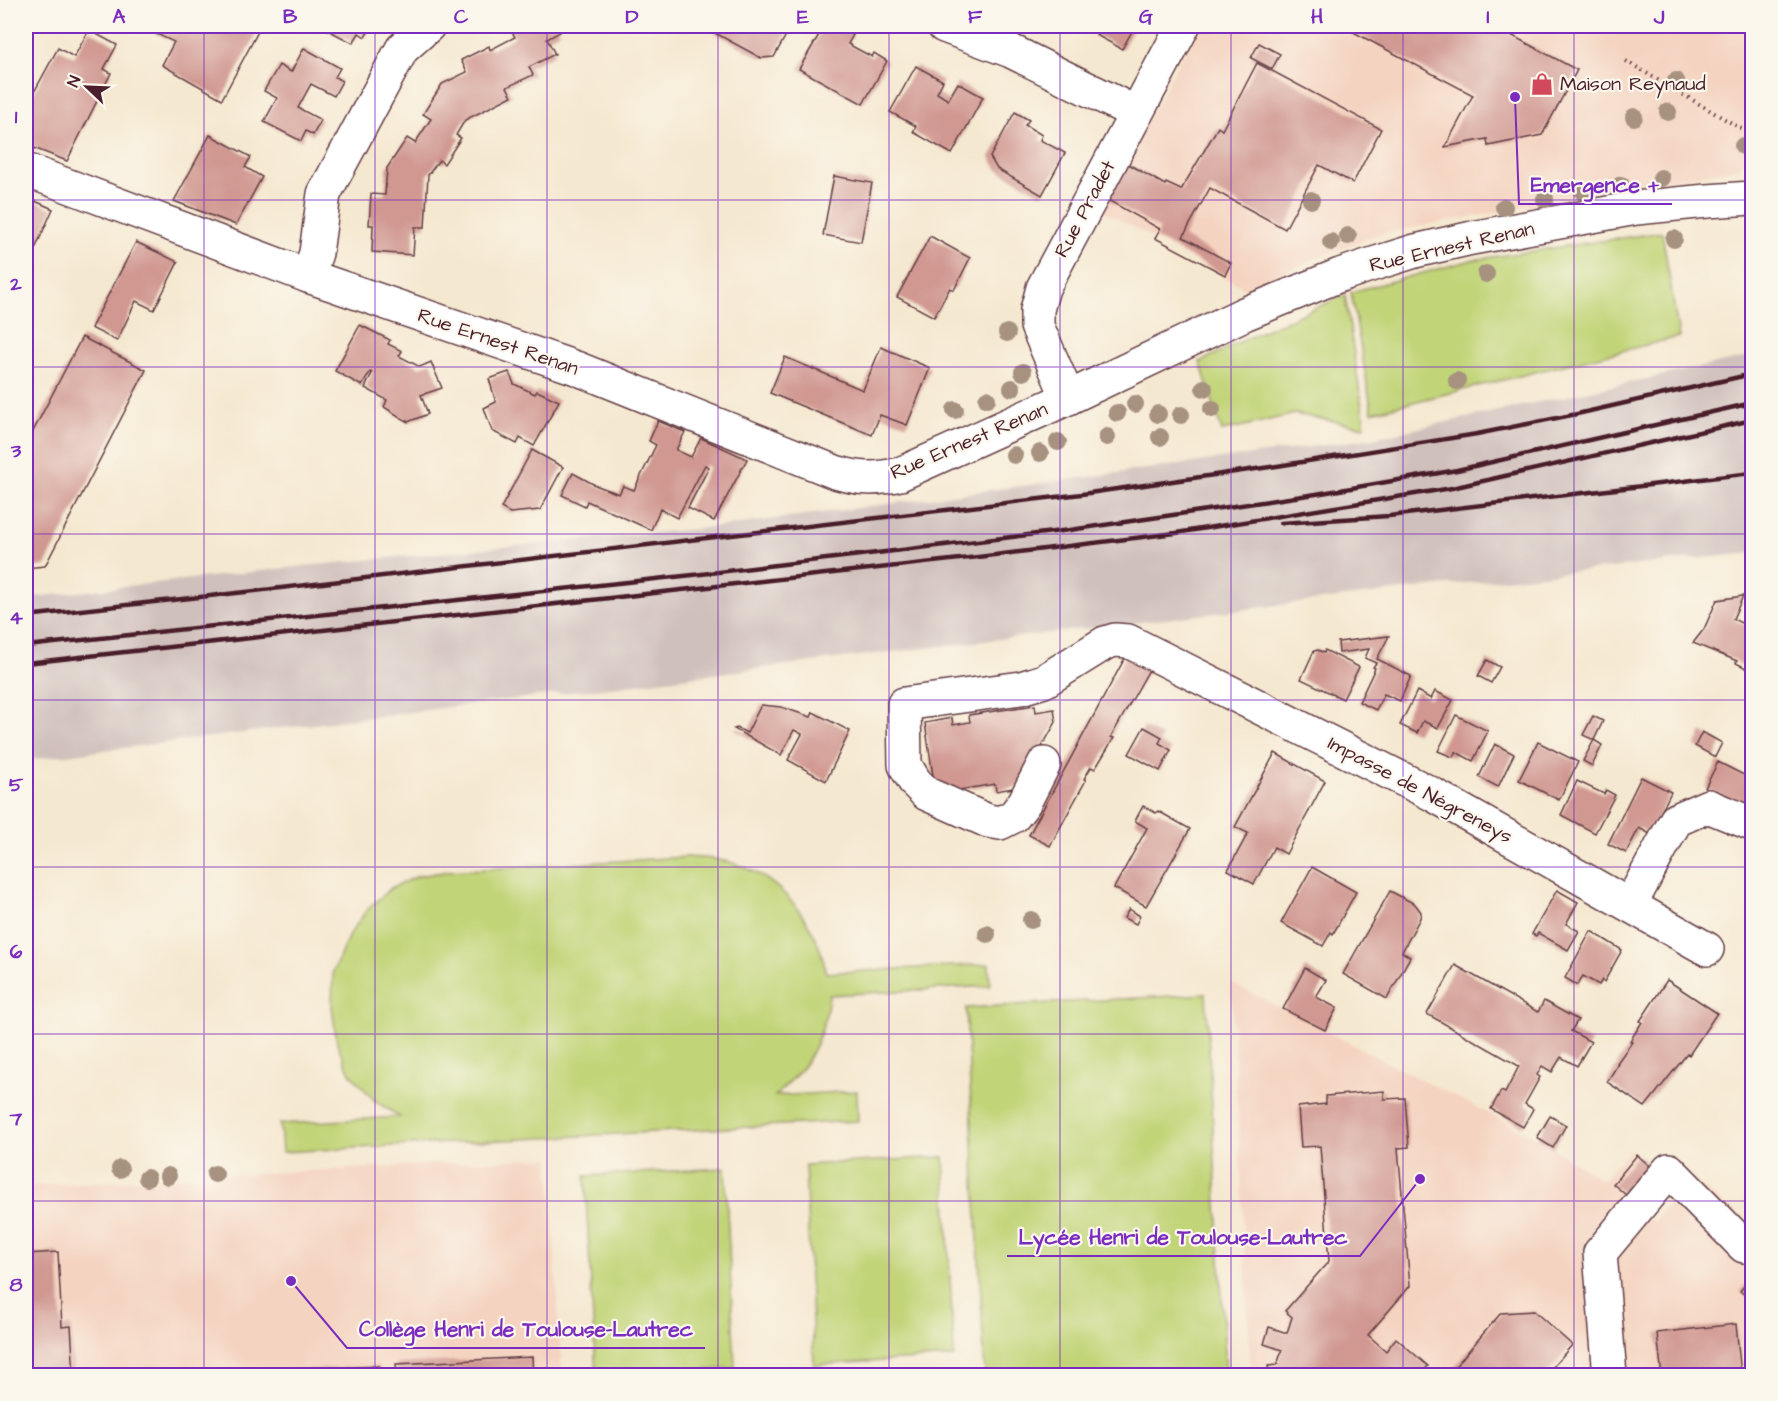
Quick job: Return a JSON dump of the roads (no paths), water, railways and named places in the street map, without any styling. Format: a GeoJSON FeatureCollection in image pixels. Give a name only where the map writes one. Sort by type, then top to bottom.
{"type":"FeatureCollection","features":[{"type":"Feature","properties":{"kind":"street"},"geometry":{"type":"LineString","coordinates":[[308,276],[316,253],[324,194],[402,49],[428,26]]}},
{"type":"Feature","properties":{"kind":"street"},"geometry":{"type":"LineString","coordinates":[[944,26],[1011,51],[1136,113]]}},
{"type":"Feature","properties":{"kind":"street","name":"Rue Pradet"},"geometry":{"type":"LineString","coordinates":[[1068,398],[1037,326],[1037,310],[1043,288],[1183,26]]}},
{"type":"Feature","properties":{"kind":"street","name":"Rue Ernest Renan"},"geometry":{"type":"LineString","coordinates":[[26,170],[308,276],[576,368],[835,472],[866,479],[900,474],[1068,398],[1244,314],[1340,275],[1415,251],[1472,238],[1636,208],[1752,198]]}},
{"type":"Feature","properties":{"kind":"street","name":"Impasse de Négreneys"},"geometry":{"type":"LineString","coordinates":[[1044,764],[1024,803],[1014,816],[1000,823],[988,821],[927,794],[915,782],[905,765],[904,704],[1021,688],[1044,681],[1105,643],[1115,640],[1128,641],[1432,794],[1707,949]]}},
{"type":"Feature","properties":{"kind":"street"},"geometry":{"type":"LineString","coordinates":[[1630,905],[1676,820],[1708,806],[1752,824]]}},
{"type":"Feature","properties":{"kind":"street"},"geometry":{"type":"LineString","coordinates":[[1610,1376],[1600,1253],[1669,1170],[1744,1246],[1752,1246]]}},
{"type":"Feature","properties":{"kind":"railway"},"geometry":{"type":"LineString","coordinates":[[26,616],[1082,494],[1477,434],[1752,374]]}},
{"type":"Feature","properties":{"kind":"railway"},"geometry":{"type":"LineString","coordinates":[[26,646],[693,575],[1070,530],[1316,494],[1457,470],[1752,403]]}},
{"type":"Feature","properties":{"kind":"railway"},"geometry":{"type":"LineString","coordinates":[[26,663],[1176,533],[1452,488],[1752,420]]}},
{"type":"Feature","properties":{"kind":"railway"},"geometry":{"type":"LineString","coordinates":[[1281,523],[1389,516],[1752,473]]}},
{"type":"Feature","properties":{"kind":"place","name":"Maison Reynaud"},"geometry":{"type":"Point","coordinates":[1542,84]}},
{"type":"Feature","properties":{"kind":"place","name":"Emergence +"},"geometry":{"type":"Point","coordinates":[1515,97]}},
{"type":"Feature","properties":{"kind":"place","name":"Lycée Henri de Toulouse-Lautrec"},"geometry":{"type":"Point","coordinates":[1420,1179]}},
{"type":"Feature","properties":{"kind":"place","name":"Collège Henri de Toulouse-Lautrec"},"geometry":{"type":"Point","coordinates":[291,1281]}}]}
